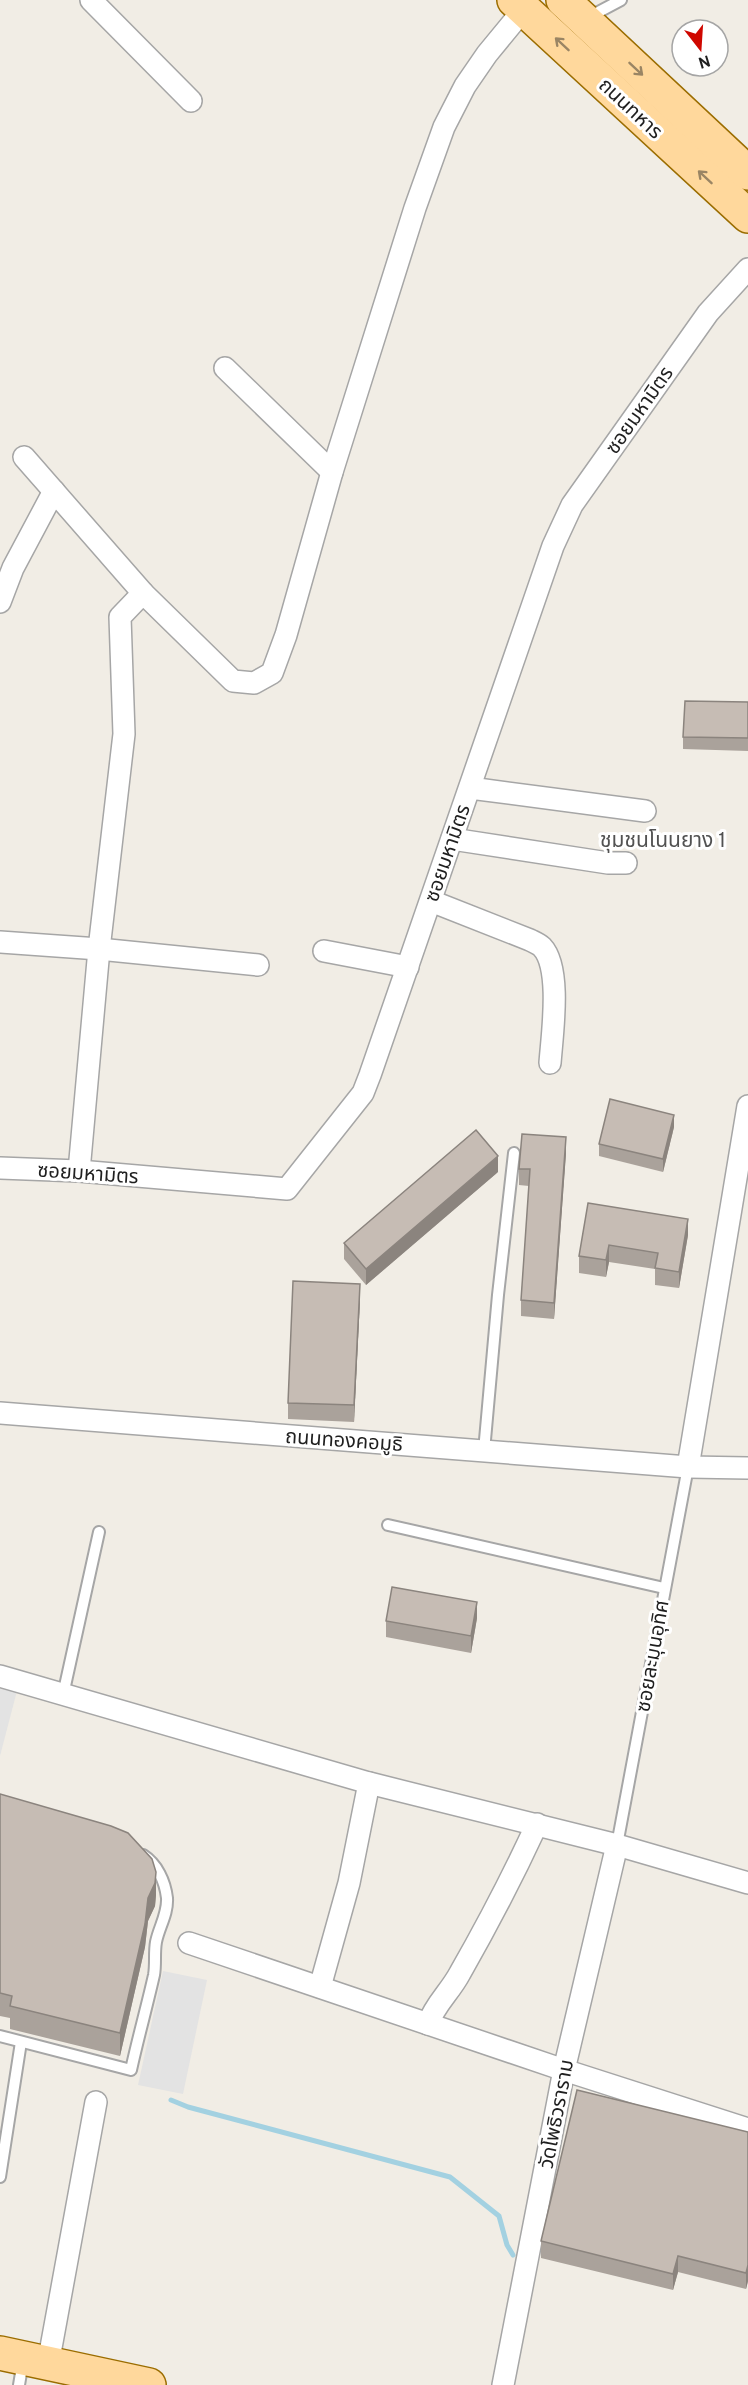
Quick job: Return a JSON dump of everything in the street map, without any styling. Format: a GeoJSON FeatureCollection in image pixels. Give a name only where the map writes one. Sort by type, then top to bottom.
{"type":"FeatureCollection","features":[{"type":"Feature","properties":{"kind":"main road","name":"ถนนทหาร"},"geometry":{"type":"LineString","coordinates":[[519,4],[748,216]]}},
{"type":"Feature","properties":{"kind":"main road","name":"ถนนทหาร"},"geometry":{"type":"LineString","coordinates":[[573,10],[748,173]]}},
{"type":"Feature","properties":{"kind":"main road"},"geometry":{"type":"LineString","coordinates":[[23,2365],[149,2385]]}},
{"type":"Feature","properties":{"kind":"street"},"geometry":{"type":"LineString","coordinates":[[91,0],[192,101]]}},
{"type":"Feature","properties":{"kind":"street"},"geometry":{"type":"LineString","coordinates":[[24,458],[143,592],[233,681],[254,683],[272,673],[286,634],[332,472],[415,208],[444,127],[465,86],[519,4]]}},
{"type":"Feature","properties":{"kind":"street","name":"ซอยมหามิตร"},"geometry":{"type":"LineString","coordinates":[[0,1168],[79,1171],[287,1189],[363,1093],[553,546],[572,505],[708,313],[748,269]]}},
{"type":"Feature","properties":{"kind":"street"},"geometry":{"type":"LineString","coordinates":[[225,368],[332,472]]}},
{"type":"Feature","properties":{"kind":"street"},"geometry":{"type":"LineString","coordinates":[[0,602],[13,568],[54,491]]}},
{"type":"Feature","properties":{"kind":"street"},"geometry":{"type":"LineString","coordinates":[[79,1171],[99,949],[124,734],[120,617],[143,592]]}},
{"type":"Feature","properties":{"kind":"street"},"geometry":{"type":"LineString","coordinates":[[470,788],[645,811]]}},
{"type":"Feature","properties":{"kind":"street"},"geometry":{"type":"LineString","coordinates":[[452,839],[608,863],[626,863]]}},
{"type":"Feature","properties":{"kind":"street"},"geometry":{"type":"LineString","coordinates":[[431,901],[541,946],[546,953],[554,985],[550,1063]]}},
{"type":"Feature","properties":{"kind":"street"},"geometry":{"type":"LineString","coordinates":[[0,942],[99,949],[258,965]]}},
{"type":"Feature","properties":{"kind":"street"},"geometry":{"type":"LineString","coordinates":[[324,951],[408,967]]}},
{"type":"Feature","properties":{"kind":"street"},"geometry":{"type":"LineString","coordinates":[[688,1467],[748,1106]]}},
{"type":"Feature","properties":{"kind":"street","name":"ถนนทองคอมูธิ"},"geometry":{"type":"LineString","coordinates":[[0,1413],[688,1467],[748,1468]]}},
{"type":"Feature","properties":{"kind":"street"},"geometry":{"type":"LineString","coordinates":[[0,1676],[369,1783],[617,1845],[748,1883]]}},
{"type":"Feature","properties":{"kind":"street"},"geometry":{"type":"LineString","coordinates":[[320,1987],[349,1883],[369,1783]]}},
{"type":"Feature","properties":{"kind":"street"},"geometry":{"type":"LineString","coordinates":[[428,2024],[437,2003],[456,1982],[487,1928],[537,1824]]}},
{"type":"Feature","properties":{"kind":"street","name":"วัดโพธิวราราม"},"geometry":{"type":"LineString","coordinates":[[503,2385],[564,2070],[617,1845]]}},
{"type":"Feature","properties":{"kind":"street"},"geometry":{"type":"LineString","coordinates":[[189,1943],[564,2070],[748,2129]]}},
{"type":"Feature","properties":{"kind":"street"},"geometry":{"type":"LineString","coordinates":[[23,2365],[96,2102]]}},
{"type":"Feature","properties":{"kind":"lane"},"geometry":{"type":"LineString","coordinates":[[573,10],[621,0]]}},
{"type":"Feature","properties":{"kind":"lane"},"geometry":{"type":"LineString","coordinates":[[484,1451],[514,1153]]}},
{"type":"Feature","properties":{"kind":"lane","name":"ซอยละมุนอุทิศ"},"geometry":{"type":"LineString","coordinates":[[617,1845],[688,1467]]}},
{"type":"Feature","properties":{"kind":"lane"},"geometry":{"type":"LineString","coordinates":[[388,1525],[664,1588]]}},
{"type":"Feature","properties":{"kind":"lane"},"geometry":{"type":"LineString","coordinates":[[63,1695],[99,1532]]}},
{"type":"Feature","properties":{"kind":"lane"},"geometry":{"type":"LineString","coordinates":[[0,2036],[131,2070],[154,1972],[155,1946],[159,1927],[166,1913],[167,1897],[161,1876],[152,1860],[135,1849]]}},
{"type":"Feature","properties":{"kind":"lane"},"geometry":{"type":"LineString","coordinates":[[0,2177],[21,2042]]}},
{"type":"Feature","properties":{"kind":"shaded area"},"geometry":{"type":"Polygon","coordinates":[[[0,1681],[18,1687],[0,1756],[0,1681]]]}},
{"type":"Feature","properties":{"kind":"shaded area"},"geometry":{"type":"Polygon","coordinates":[[[163,1971],[207,1980],[183,2094],[138,2085],[163,1971]]]}},
{"type":"Feature","properties":{"kind":"building"},"geometry":{"type":"Polygon","coordinates":[[[685,701],[748,702],[748,738],[683,737],[685,701]]]}},
{"type":"Feature","properties":{"kind":"building"},"geometry":{"type":"Polygon","coordinates":[[[610,1099],[674,1115],[663,1159],[599,1144],[610,1099]]]}},
{"type":"Feature","properties":{"kind":"building"},"geometry":{"type":"Polygon","coordinates":[[[476,1130],[498,1156],[366,1269],[344,1243],[476,1130]]]}},
{"type":"Feature","properties":{"kind":"building"},"geometry":{"type":"Polygon","coordinates":[[[522,1134],[566,1137],[554,1303],[521,1300],[530,1169],[519,1169],[522,1134]]]}},
{"type":"Feature","properties":{"kind":"building"},"geometry":{"type":"Polygon","coordinates":[[[588,1203],[688,1219],[679,1272],[655,1268],[658,1253],[609,1245],[606,1260],[579,1256],[588,1203]]]}},
{"type":"Feature","properties":{"kind":"building"},"geometry":{"type":"Polygon","coordinates":[[[293,1281],[360,1284],[354,1405],[288,1403],[293,1281]]]}},
{"type":"Feature","properties":{"kind":"building"},"geometry":{"type":"Polygon","coordinates":[[[392,1587],[477,1602],[471,1636],[386,1621],[392,1587]]]}},
{"type":"Feature","properties":{"kind":"building"},"geometry":{"type":"Polygon","coordinates":[[[0,1794],[128,1833],[152,1859],[156,1872],[155,1883],[148,1898],[145,1924],[120,2033],[10,2006],[12,1996],[0,1993],[0,1794]]]}},
{"type":"Feature","properties":{"kind":"building"},"geometry":{"type":"Polygon","coordinates":[[[577,2090],[748,2132],[748,2265],[746,2273],[678,2256],[673,2274],[541,2241],[577,2090]]]}},
{"type":"Feature","properties":{"kind":"waterway"},"geometry":{"type":"LineString","coordinates":[[171,2100],[188,2107],[450,2177],[499,2216],[507,2245],[513,2255]]}},
{"type":"Feature","properties":{"kind":"district","name":"ชุมชนโนนยาง 1"},"geometry":{"type":"Point","coordinates":[663,840]}}]}
